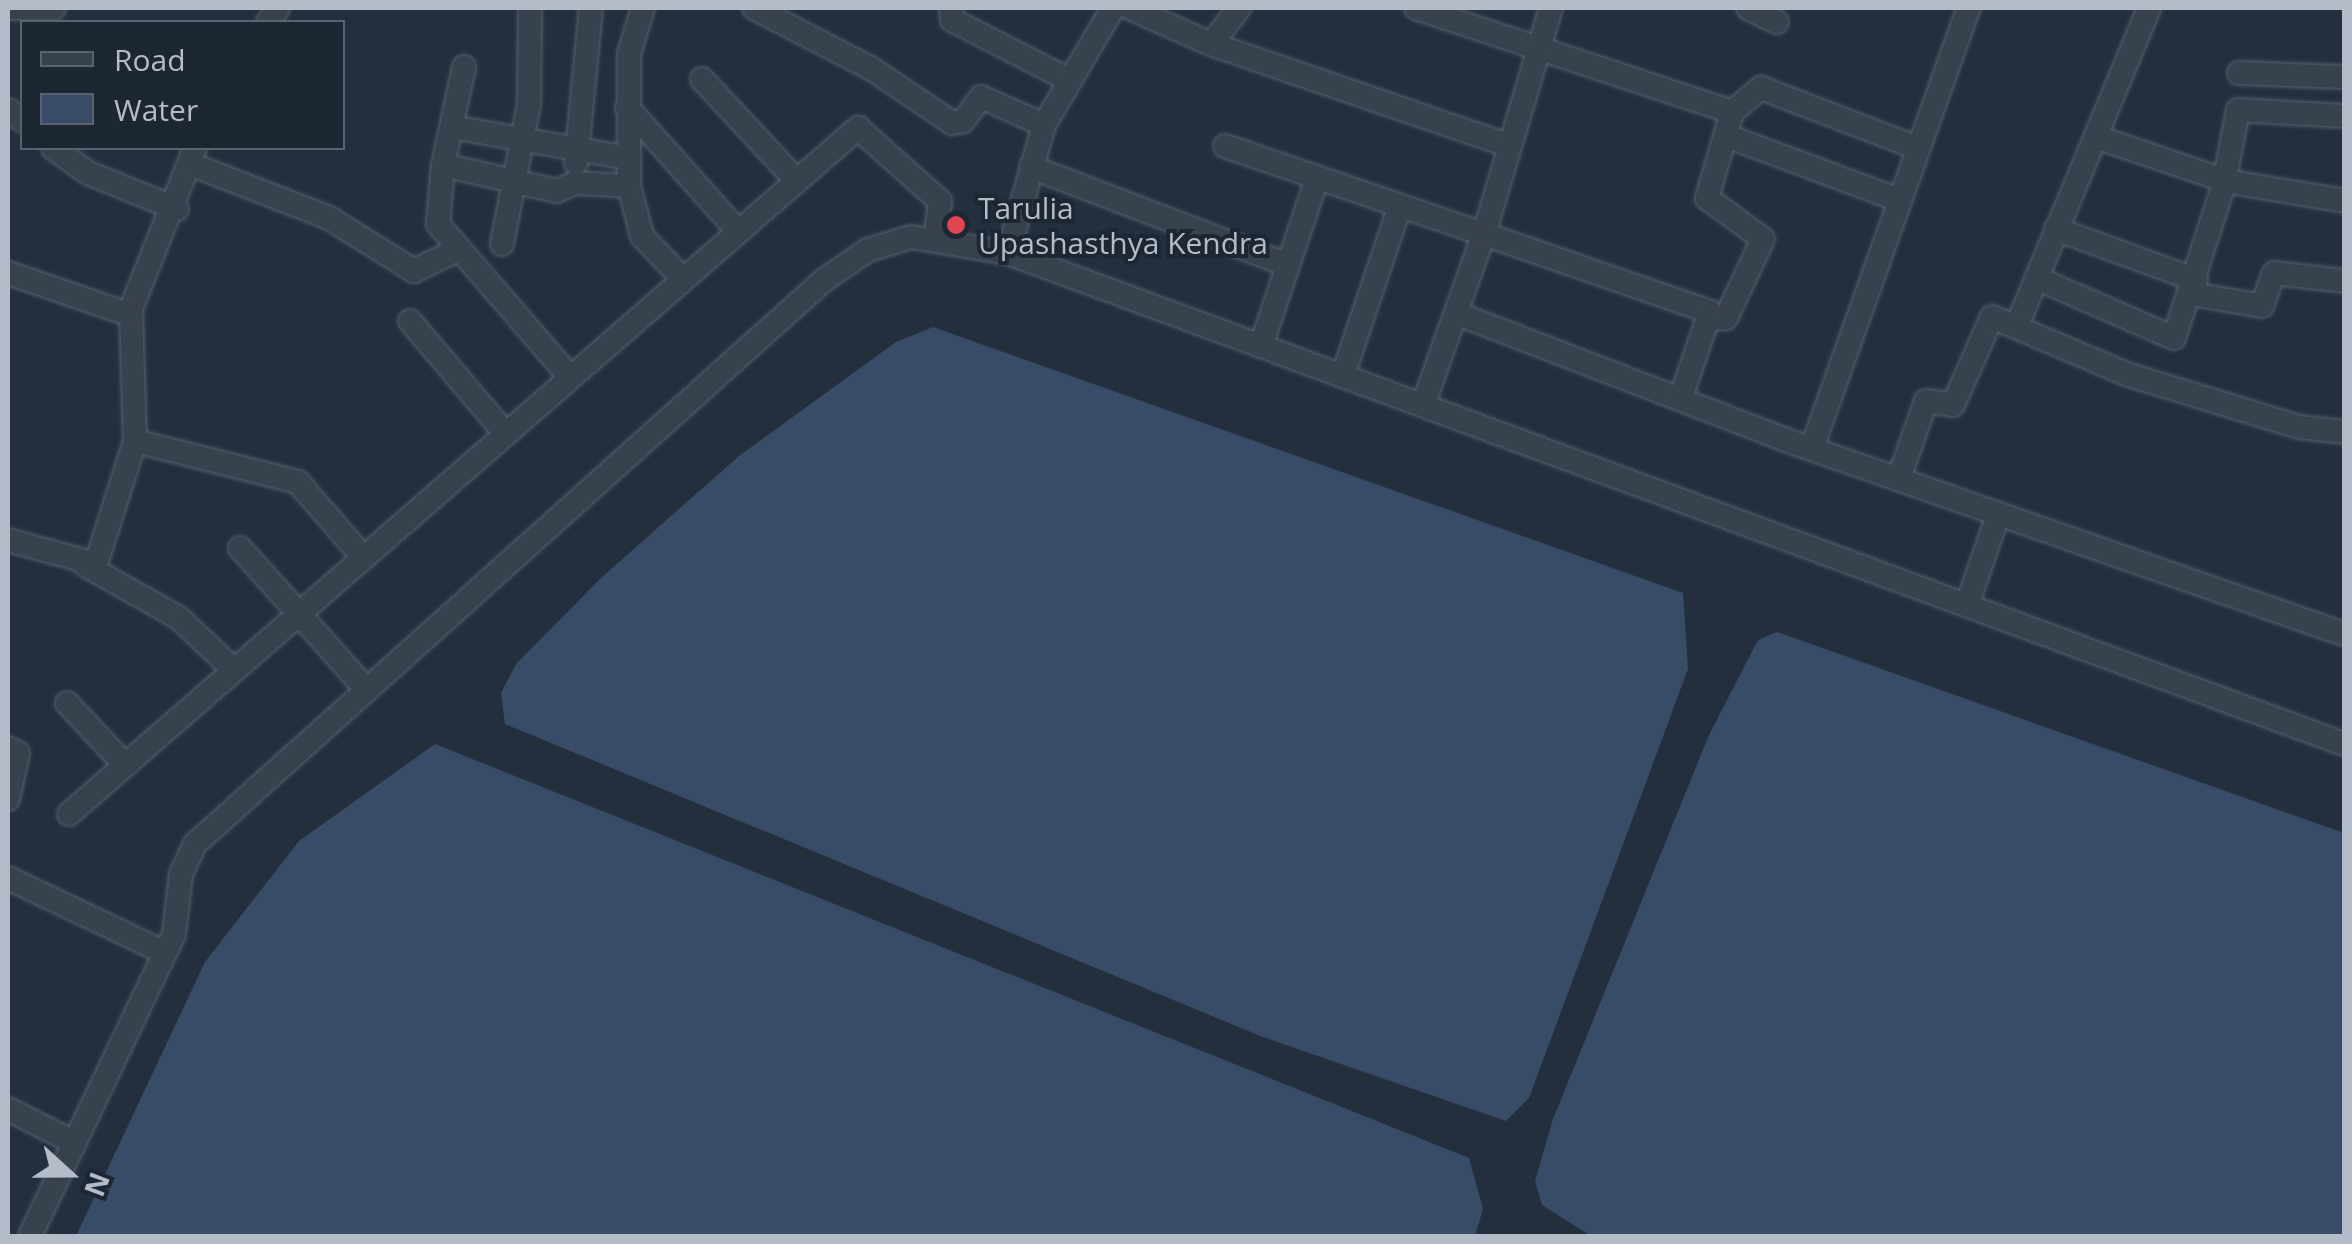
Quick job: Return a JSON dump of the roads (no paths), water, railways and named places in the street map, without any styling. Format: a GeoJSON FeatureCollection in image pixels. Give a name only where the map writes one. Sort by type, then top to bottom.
{"type":"FeatureCollection","features":[{"type":"Feature","properties":{"kind":"street"},"geometry":{"type":"LineString","coordinates":[[8,8],[54,8]]}},
{"type":"Feature","properties":{"kind":"street"},"geometry":{"type":"LineString","coordinates":[[502,244],[532,66],[530,8]]}},
{"type":"Feature","properties":{"kind":"street"},"geometry":{"type":"LineString","coordinates":[[570,377],[456,252],[435,218],[443,165],[565,191],[575,182],[591,8]]}},
{"type":"Feature","properties":{"kind":"street"},"geometry":{"type":"LineString","coordinates":[[643,8],[629,54],[629,186],[642,236],[681,277]]}},
{"type":"Feature","properties":{"kind":"street"},"geometry":{"type":"LineString","coordinates":[[754,8],[872,68],[952,123],[964,120],[981,97],[1044,125]]}},
{"type":"Feature","properties":{"kind":"street"},"geometry":{"type":"LineString","coordinates":[[952,8],[952,20],[1069,80]]}},
{"type":"Feature","properties":{"kind":"street"},"geometry":{"type":"LineString","coordinates":[[1008,253],[1044,125],[1113,8]]}},
{"type":"Feature","properties":{"kind":"street"},"geometry":{"type":"LineString","coordinates":[[1130,8],[1212,44],[1510,146]]}},
{"type":"Feature","properties":{"kind":"street"},"geometry":{"type":"LineString","coordinates":[[1212,44],[1239,8]]}},
{"type":"Feature","properties":{"kind":"street"},"geometry":{"type":"LineString","coordinates":[[1416,8],[1732,112]]}},
{"type":"Feature","properties":{"kind":"street"},"geometry":{"type":"LineString","coordinates":[[1423,404],[1484,234],[1551,8]]}},
{"type":"Feature","properties":{"kind":"street"},"geometry":{"type":"LineString","coordinates":[[1748,8],[1776,22]]}},
{"type":"Feature","properties":{"kind":"street"},"geometry":{"type":"LineString","coordinates":[[1814,445],[1898,200],[1970,8]]}},
{"type":"Feature","properties":{"kind":"street"},"geometry":{"type":"LineString","coordinates":[[2018,323],[2148,8]]}},
{"type":"Feature","properties":{"kind":"street"},"geometry":{"type":"LineString","coordinates":[[445,156],[464,67]]}},
{"type":"Feature","properties":{"kind":"street"},"geometry":{"type":"LineString","coordinates":[[2238,72],[2344,77]]}},
{"type":"Feature","properties":{"kind":"street"},"geometry":{"type":"LineString","coordinates":[[702,79],[796,180]]}},
{"type":"Feature","properties":{"kind":"street"},"geometry":{"type":"LineString","coordinates":[[1710,319],[1726,318],[1762,239],[1707,198],[1732,112],[1761,88],[1917,148]]}},
{"type":"Feature","properties":{"kind":"street"},"geometry":{"type":"LineString","coordinates":[[626,106],[737,230]]}},
{"type":"Feature","properties":{"kind":"street"},"geometry":{"type":"LineString","coordinates":[[2036,278],[2170,338],[2194,287],[2240,109],[2344,116]]}},
{"type":"Feature","properties":{"kind":"street"},"geometry":{"type":"LineString","coordinates":[[452,127],[627,158]]}},
{"type":"Feature","properties":{"kind":"street"},"geometry":{"type":"LineString","coordinates":[[68,814],[681,277],[861,128],[940,201],[936,236]]}},
{"type":"Feature","properties":{"kind":"street"},"geometry":{"type":"LineString","coordinates":[[1727,136],[1898,200]]}},
{"type":"Feature","properties":{"kind":"street"},"geometry":{"type":"LineString","coordinates":[[2096,137],[2224,181],[2344,202]]}},
{"type":"Feature","properties":{"kind":"street"},"geometry":{"type":"LineString","coordinates":[[1226,146],[1705,309],[1710,319],[1681,397]]}},
{"type":"Feature","properties":{"kind":"street"},"geometry":{"type":"LineString","coordinates":[[56,150],[88,173],[177,208]]}},
{"type":"Feature","properties":{"kind":"street"},"geometry":{"type":"LineString","coordinates":[[85,565],[98,558],[135,440],[131,314],[177,208],[192,156],[323,216],[414,270],[456,252]]}},
{"type":"Feature","properties":{"kind":"street"},"geometry":{"type":"LineString","coordinates":[[1031,167],[1287,266]]}},
{"type":"Feature","properties":{"kind":"street"},"geometry":{"type":"LineString","coordinates":[[1261,346],[1317,179]]}},
{"type":"Feature","properties":{"kind":"street"},"geometry":{"type":"LineString","coordinates":[[575,182],[629,186]]}},
{"type":"Feature","properties":{"kind":"street"},"geometry":{"type":"LineString","coordinates":[[1343,375],[1399,208]]}},
{"type":"Feature","properties":{"kind":"street"},"geometry":{"type":"LineString","coordinates":[[2056,229],[2194,287],[2262,306],[2274,274],[2344,281]]}},
{"type":"Feature","properties":{"kind":"street"},"geometry":{"type":"LineString","coordinates":[[30,1236],[164,956],[196,844],[824,280],[889,242],[936,236],[1008,253],[2344,744]]}},
{"type":"Feature","properties":{"kind":"street"},"geometry":{"type":"LineString","coordinates":[[8,276],[131,314]]}},
{"type":"Feature","properties":{"kind":"street"},"geometry":{"type":"LineString","coordinates":[[1458,314],[2344,634]]}},
{"type":"Feature","properties":{"kind":"street"},"geometry":{"type":"LineString","coordinates":[[1900,475],[1926,401],[1953,405],[1990,318],[2018,323],[2126,374],[2299,427],[2344,432]]}},
{"type":"Feature","properties":{"kind":"street"},"geometry":{"type":"LineString","coordinates":[[410,321],[504,432]]}},
{"type":"Feature","properties":{"kind":"street"},"geometry":{"type":"LineString","coordinates":[[135,440],[298,482],[361,555]]}},
{"type":"Feature","properties":{"kind":"street"},"geometry":{"type":"LineString","coordinates":[[1966,605],[1996,521]]}},
{"type":"Feature","properties":{"kind":"street"},"geometry":{"type":"LineString","coordinates":[[8,540],[85,565],[174,615],[233,669]]}},
{"type":"Feature","properties":{"kind":"street"},"geometry":{"type":"LineString","coordinates":[[240,548],[366,689]]}},
{"type":"Feature","properties":{"kind":"street"},"geometry":{"type":"LineString","coordinates":[[67,704],[125,765]]}},
{"type":"Feature","properties":{"kind":"street"},"geometry":{"type":"LineString","coordinates":[[8,748],[18,753],[8,800]]}},
{"type":"Feature","properties":{"kind":"street"},"geometry":{"type":"LineString","coordinates":[[8,878],[164,956]]}},
{"type":"Feature","properties":{"kind":"street"},"geometry":{"type":"LineString","coordinates":[[8,1109],[75,1143]]}},
{"type":"Feature","properties":{"kind":"water"},"geometry":{"type":"Polygon","coordinates":[[[933,327],[1683,593],[1688,669],[1529,1098],[1506,1121],[1263,1037],[505,724],[501,693],[516,664],[602,577],[739,456],[896,342],[933,327]]]}},
{"type":"Feature","properties":{"kind":"water"},"geometry":{"type":"Polygon","coordinates":[[[1777,632],[2344,833],[2344,1236],[1591,1236],[1542,1205],[1535,1181],[1553,1119],[1709,735],[1758,640],[1777,632]]]}},
{"type":"Feature","properties":{"kind":"water"},"geometry":{"type":"Polygon","coordinates":[[[435,744],[1469,1158],[1483,1209],[1475,1236],[76,1236],[205,962],[299,841],[435,744]]]}},
{"type":"Feature","properties":{"kind":"place","name":"Tarulia Upashasthya Kendra"},"geometry":{"type":"Point","coordinates":[956,225]}}]}
